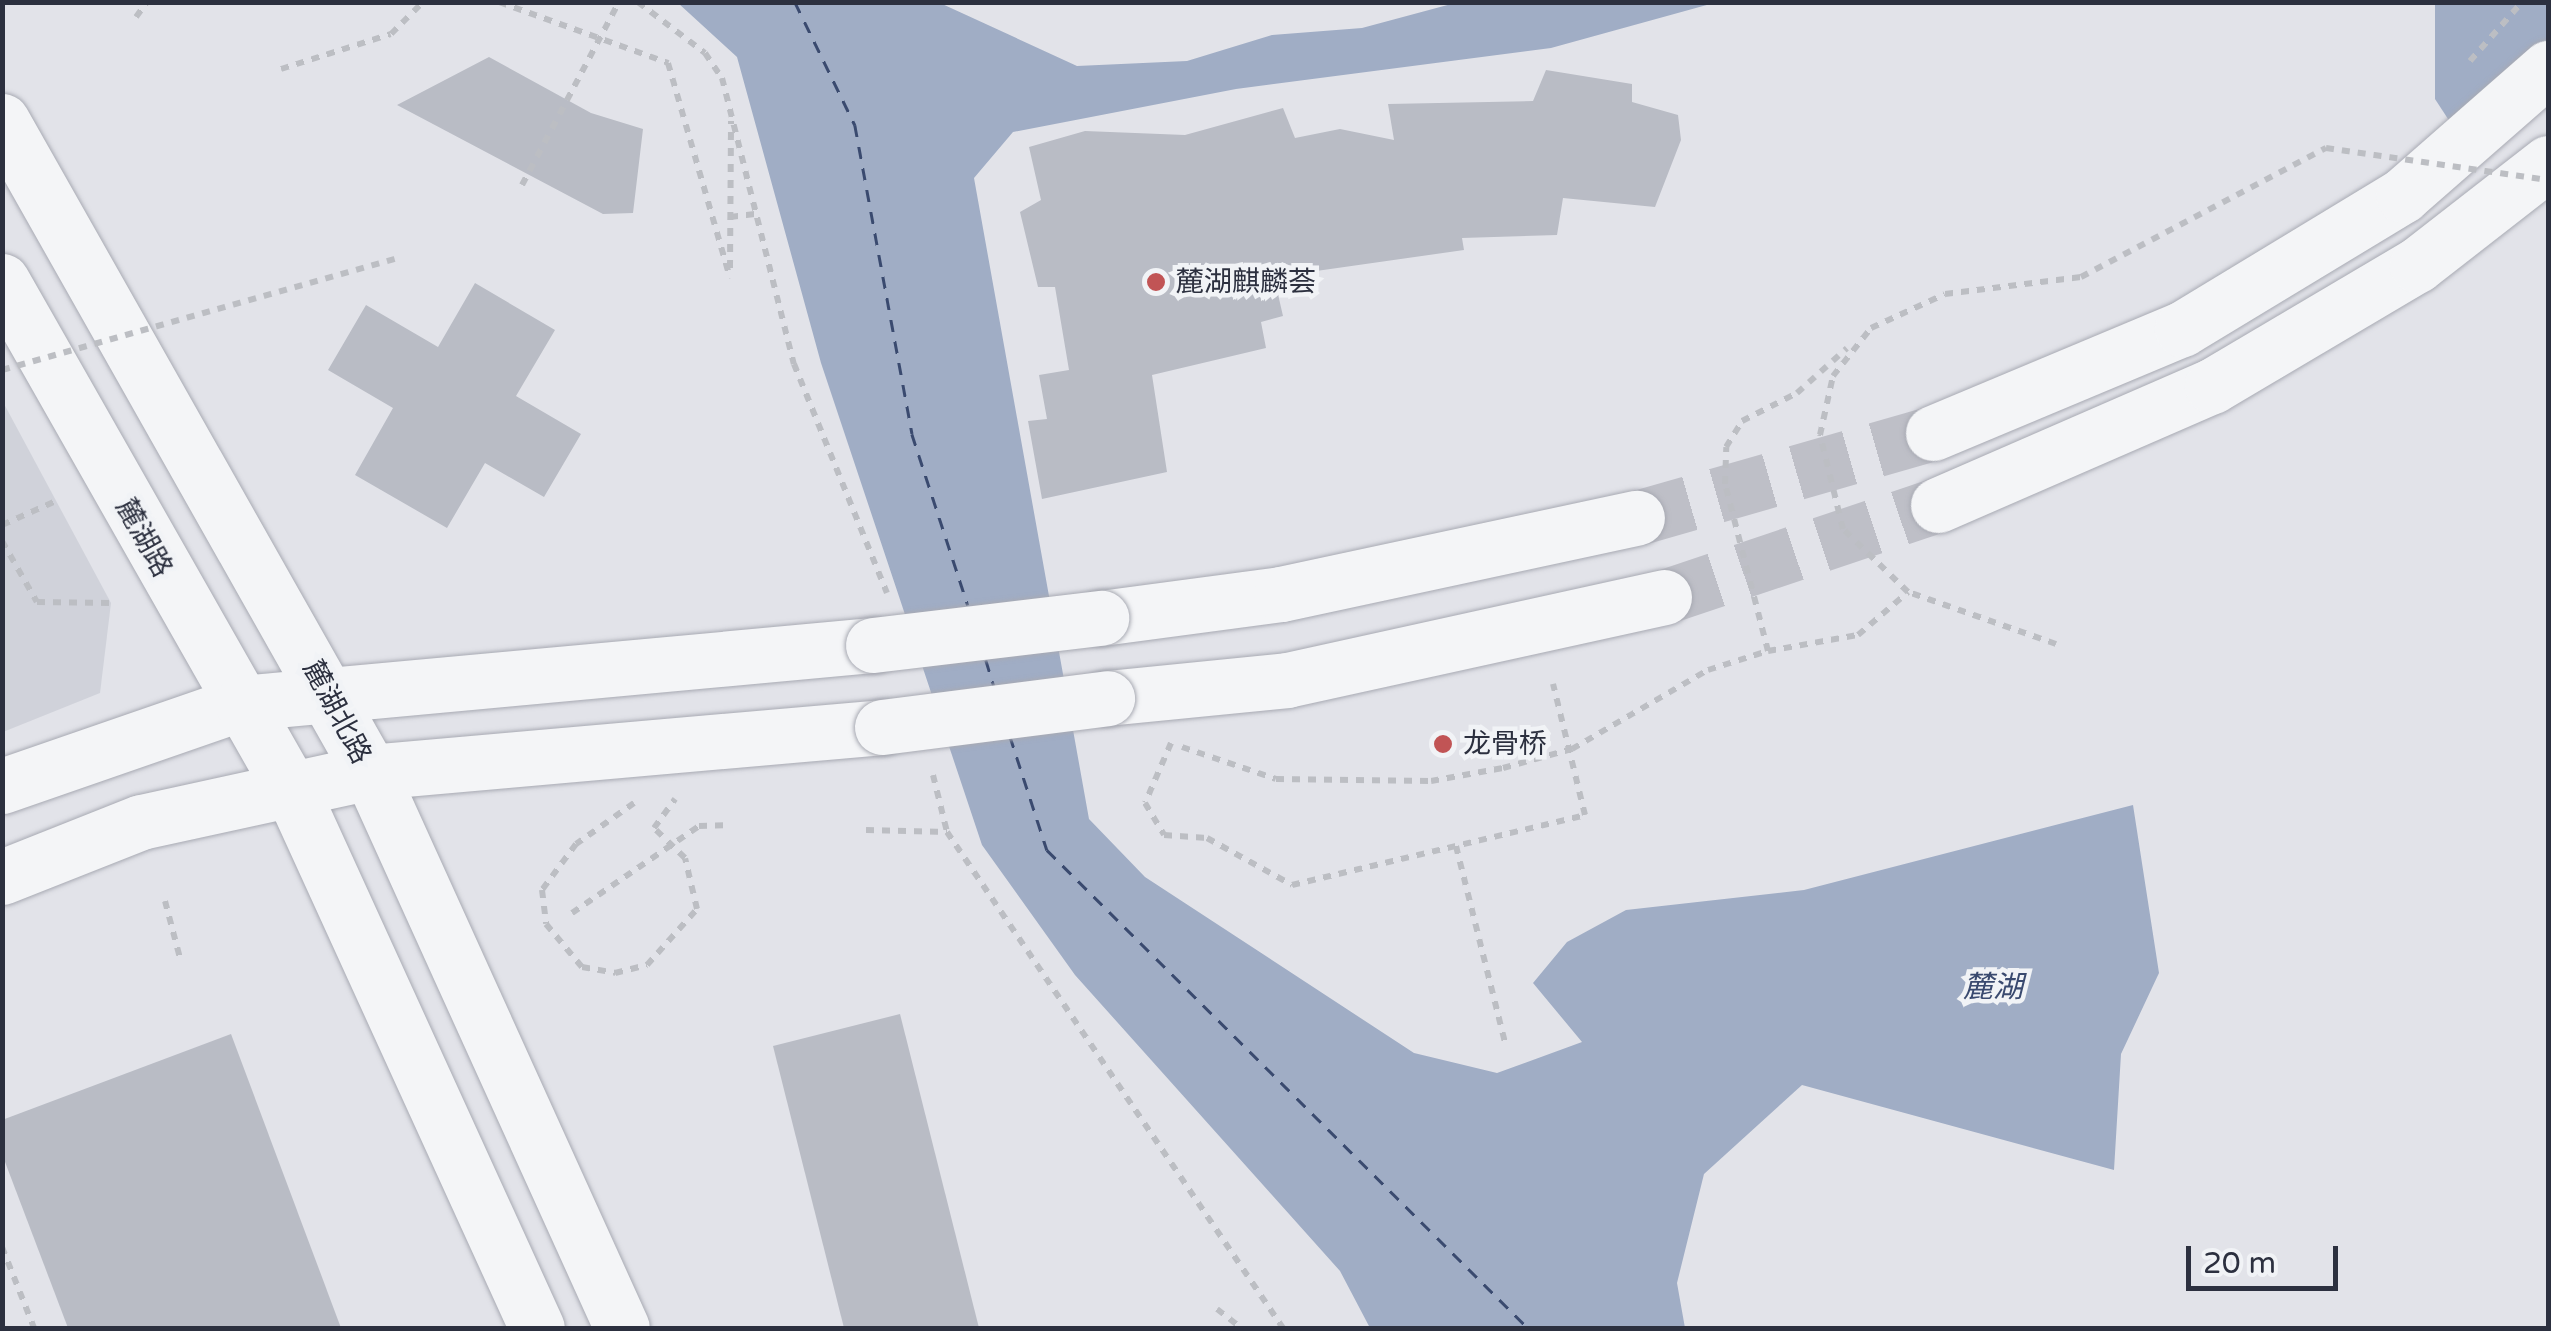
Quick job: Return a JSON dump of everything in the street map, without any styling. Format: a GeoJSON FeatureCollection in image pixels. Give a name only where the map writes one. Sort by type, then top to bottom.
{"type":"FeatureCollection","features":[{"type":"Feature","properties":{"kind":"street"},"geometry":{"type":"LineString","coordinates":[[1934,433],[2126,356],[2402,195],[2548,68]]}},
{"type":"Feature","properties":{"kind":"street","name":"麓湖北路"},"geometry":{"type":"LineString","coordinates":[[2,121],[370,772],[622,1328]]}},
{"type":"Feature","properties":{"kind":"street"},"geometry":{"type":"LineString","coordinates":[[1938,504],[2150,417],[2417,265],[2548,163]]}},
{"type":"Feature","properties":{"kind":"street","name":"麓湖路"},"geometry":{"type":"LineString","coordinates":[[2,281],[292,791],[537,1328]]}},
{"type":"Feature","properties":{"kind":"street"},"geometry":{"type":"LineString","coordinates":[[2126,356],[2150,417]]}},
{"type":"Feature","properties":{"kind":"street"},"geometry":{"type":"LineString","coordinates":[[2,786],[242,702],[327,690],[873,645],[1102,618],[1281,594],[1637,518]]}},
{"type":"Feature","properties":{"kind":"street"},"geometry":{"type":"LineString","coordinates":[[2,877],[141,822],[370,772],[882,727],[1287,680],[1664,597]]}},
{"type":"Feature","properties":{"kind":"path"},"geometry":{"type":"LineString","coordinates":[[136,17],[147,2]]}},
{"type":"Feature","properties":{"kind":"path"},"geometry":{"type":"LineString","coordinates":[[499,2],[668,63],[730,278],[731,110]]}},
{"type":"Feature","properties":{"kind":"path"},"geometry":{"type":"LineString","coordinates":[[522,185],[619,2]]}},
{"type":"Feature","properties":{"kind":"path"},"geometry":{"type":"LineString","coordinates":[[2460,71],[2522,2]]}},
{"type":"Feature","properties":{"kind":"path"},"geometry":{"type":"LineString","coordinates":[[281,68],[391,34],[422,4]]}},
{"type":"Feature","properties":{"kind":"path"},"geometry":{"type":"LineString","coordinates":[[1768,651],[1724,484],[1726,447],[1742,421],[1796,393],[1871,328],[1944,294],[2081,277],[2326,148],[2548,180]]}},
{"type":"Feature","properties":{"kind":"path"},"geometry":{"type":"LineString","coordinates":[[730,217],[761,213]]}},
{"type":"Feature","properties":{"kind":"path"},"geometry":{"type":"LineString","coordinates":[[2,370],[399,258]]}},
{"type":"Feature","properties":{"kind":"path"},"geometry":{"type":"LineString","coordinates":[[1871,328],[1833,376],[1822,466],[1843,529],[1908,592],[2056,644]]}},
{"type":"Feature","properties":{"kind":"path"},"geometry":{"type":"LineString","coordinates":[[2,524],[56,501]]}},
{"type":"Feature","properties":{"kind":"path"},"geometry":{"type":"LineString","coordinates":[[2,541],[37,602],[111,603]]}},
{"type":"Feature","properties":{"kind":"path"},"geometry":{"type":"LineString","coordinates":[[1552,684],[1585,815],[1292,885],[1207,838],[1164,835],[1145,803],[1171,742],[1276,779],[1431,782],[1503,768],[1572,749],[1708,670],[1768,651],[1858,635],[1908,592]]}},
{"type":"Feature","properties":{"kind":"path"},"geometry":{"type":"LineString","coordinates":[[643,796],[556,864],[542,890],[560,949],[582,966],[615,973],[646,966],[677,940],[697,909],[698,884],[654,828],[684,792]]}},
{"type":"Feature","properties":{"kind":"path"},"geometry":{"type":"LineString","coordinates":[[572,913],[699,826],[724,825]]}},
{"type":"Feature","properties":{"kind":"path"},"geometry":{"type":"LineString","coordinates":[[866,830],[947,832]]}},
{"type":"Feature","properties":{"kind":"path"},"geometry":{"type":"LineString","coordinates":[[1456,846],[1506,1047]]}},
{"type":"Feature","properties":{"kind":"path"},"geometry":{"type":"LineString","coordinates":[[165,901],[180,958]]}},
{"type":"Feature","properties":{"kind":"path"},"geometry":{"type":"LineString","coordinates":[[2,1247],[34,1328]]}},
{"type":"Feature","properties":{"kind":"path"},"geometry":{"type":"LineString","coordinates":[[1217,1309],[1241,1328]]}},
{"type":"Feature","properties":{"kind":"shaded area"},"geometry":{"type":"Polygon","coordinates":[[[3,402],[111,603],[100,693],[3,732],[3,402]]]}},
{"type":"Feature","properties":{"kind":"water","name":"麓湖"},"geometry":{"type":"Polygon","coordinates":[[[678,3],[940,3],[1077,66],[1187,61],[1272,35],[1362,28],[1455,3],[1714,3],[1551,48],[1236,89],[1013,132],[974,178],[1089,819],[1145,877],[1414,1053],[1497,1073],[1582,1042],[1533,983],[1567,942],[1626,910],[1804,890],[2133,805],[2159,973],[2121,1054],[2114,1170],[1802,1085],[1704,1174],[1677,1283],[1685,1328],[1370,1328],[1340,1271],[1075,975],[982,845],[821,363],[737,57],[678,3]]]}},
{"type":"Feature","properties":{"kind":"water"},"geometry":{"type":"Polygon","coordinates":[[[2435,3],[2548,3],[2548,39],[2450,122],[2435,99],[2435,3]]]}},
{"type":"Feature","properties":{"kind":"building"},"geometry":{"type":"Polygon","coordinates":[[[489,57],[591,113],[643,129],[633,213],[603,214],[397,105],[489,57]]]}},
{"type":"Feature","properties":{"kind":"building","name":"麓湖麒麟荟"},"geometry":{"type":"Polygon","coordinates":[[[1546,70],[1632,84],[1632,102],[1678,115],[1681,140],[1655,207],[1563,198],[1557,235],[1462,238],[1464,250],[1274,277],[1283,316],[1261,322],[1266,348],[1152,375],[1167,472],[1042,499],[1028,421],[1047,419],[1039,375],[1069,370],[1055,287],[1038,287],[1020,212],[1041,200],[1029,147],[1085,131],[1185,135],[1283,108],[1295,138],[1340,129],[1394,140],[1388,104],[1533,101],[1546,70]]]}},
{"type":"Feature","properties":{"kind":"building"},"geometry":{"type":"Polygon","coordinates":[[[475,283],[555,330],[516,396],[581,434],[544,497],[485,463],[447,528],[355,475],[393,408],[328,370],[366,305],[438,347],[475,283]]]}},
{"type":"Feature","properties":{"kind":"building"},"geometry":{"type":"Polygon","coordinates":[[[900,1014],[979,1328],[844,1328],[773,1046],[900,1014]]]}},
{"type":"Feature","properties":{"kind":"building"},"geometry":{"type":"Polygon","coordinates":[[[231,1034],[341,1328],[68,1328],[2,1154],[2,1120],[231,1034]]]}},
{"type":"Feature","properties":{"kind":"ferry route"},"geometry":{"type":"LineString","coordinates":[[795,2],[855,125],[912,434],[968,605]]}},
{"type":"Feature","properties":{"kind":"ferry route"},"geometry":{"type":"LineString","coordinates":[[986,660],[994,686]]}},
{"type":"Feature","properties":{"kind":"ferry route"},"geometry":{"type":"LineString","coordinates":[[1010,736],[1047,850],[1528,1328]]}},
{"type":"Feature","properties":{"kind":"tunnel"},"geometry":{"type":"LineString","coordinates":[[1637,518],[1933,433]]}},
{"type":"Feature","properties":{"kind":"tunnel"},"geometry":{"type":"LineString","coordinates":[[1664,597],[1938,505]]}},
{"type":"Feature","properties":{"kind":"place","name":"麓湖麒麟荟"},"geometry":{"type":"Point","coordinates":[1156,282]}},
{"type":"Feature","properties":{"kind":"place","name":"龙骨桥"},"geometry":{"type":"Point","coordinates":[1443,744]}}]}
